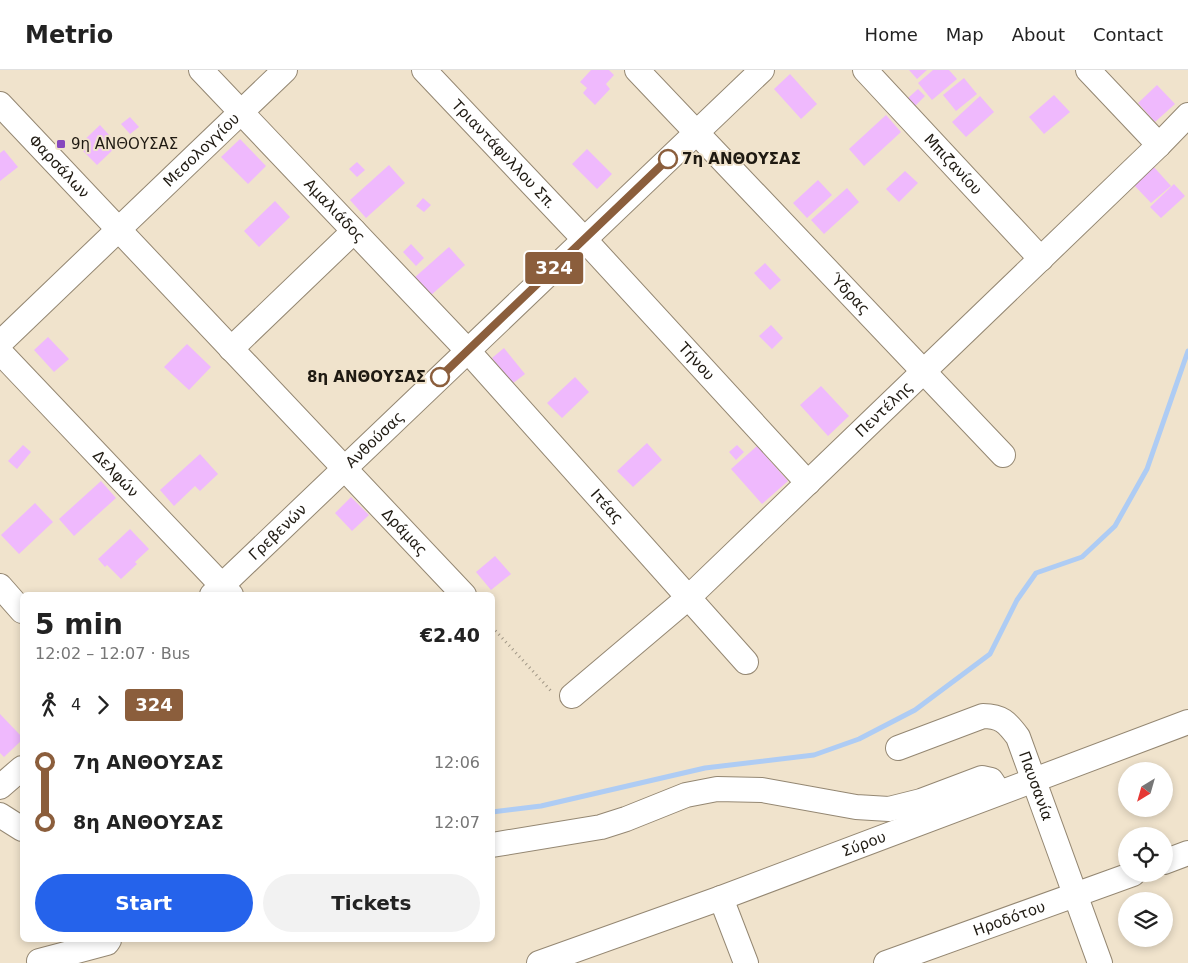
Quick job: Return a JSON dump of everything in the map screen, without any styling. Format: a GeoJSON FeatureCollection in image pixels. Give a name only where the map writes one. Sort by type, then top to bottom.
{"type":"FeatureCollection","features":[{"type":"Feature","properties":{"kind":"street","name":"Αμαλιάδος"},"geometry":{"type":"LineString","coordinates":[[201,70],[468,351]]}},
{"type":"Feature","properties":{"kind":"street","name":"Μεσολογγίου"},"geometry":{"type":"LineString","coordinates":[[119,230],[284,70]]}},
{"type":"Feature","properties":{"kind":"street","name":"Τριαντάφυλλου Σπ."},"geometry":{"type":"LineString","coordinates":[[424,70],[584,239]]}},
{"type":"Feature","properties":{"kind":"street","name":"Ύδρας"},"geometry":{"type":"LineString","coordinates":[[637,70],[1003,455]]}},
{"type":"Feature","properties":{"kind":"street","name":"Ανθούσας"},"geometry":{"type":"LineString","coordinates":[[119,230],[345,469],[762,70]]}},
{"type":"Feature","properties":{"kind":"street","name":"Μπιζανίου"},"geometry":{"type":"LineString","coordinates":[[865,70],[1041,259]]}},
{"type":"Feature","properties":{"kind":"street"},"geometry":{"type":"LineString","coordinates":[[1088,70],[1159,145]]}},
{"type":"Feature","properties":{"kind":"street","name":"Φαρσάλων"},"geometry":{"type":"LineString","coordinates":[[0,104],[119,230]]}},
{"type":"Feature","properties":{"kind":"street","name":"Πεντέλης"},"geometry":{"type":"LineString","coordinates":[[572,696],[689,597],[1188,115]]}},
{"type":"Feature","properties":{"kind":"street"},"geometry":{"type":"LineString","coordinates":[[0,343],[119,230]]}},
{"type":"Feature","properties":{"kind":"street"},"geometry":{"type":"LineString","coordinates":[[231,349],[354,231]]}},
{"type":"Feature","properties":{"kind":"street","name":"Τήνου"},"geometry":{"type":"LineString","coordinates":[[584,239],[808,483]]}},
{"type":"Feature","properties":{"kind":"street","name":"Ιτέας"},"geometry":{"type":"LineString","coordinates":[[468,351],[746,662]]}},
{"type":"Feature","properties":{"kind":"street","name":"Δελφών"},"geometry":{"type":"LineString","coordinates":[[0,352],[222,592]]}},
{"type":"Feature","properties":{"kind":"street","name":"Γρεβενών"},"geometry":{"type":"LineString","coordinates":[[222,592],[345,469]]}},
{"type":"Feature","properties":{"kind":"street","name":"Δράμας"},"geometry":{"type":"LineString","coordinates":[[345,469],[461,592]]}},
{"type":"Feature","properties":{"kind":"street"},"geometry":{"type":"LineString","coordinates":[[0,586],[20,609]]}},
{"type":"Feature","properties":{"kind":"street","name":"Παυσανία"},"geometry":{"type":"LineString","coordinates":[[898,748],[983,716],[997,716],[1008,723],[1018,737],[1032,780],[1100,963]]}},
{"type":"Feature","properties":{"kind":"street","name":"Σύρου"},"geometry":{"type":"LineString","coordinates":[[539,963],[721,898],[1188,722]]}},
{"type":"Feature","properties":{"kind":"street"},"geometry":{"type":"LineString","coordinates":[[0,787],[20,770]]}},
{"type":"Feature","properties":{"kind":"street"},"geometry":{"type":"LineString","coordinates":[[495,845],[601,827],[686,795],[717,789],[776,792],[873,809],[905,806],[982,778],[991,780],[999,792]]}},
{"type":"Feature","properties":{"kind":"street"},"geometry":{"type":"LineString","coordinates":[[0,815],[20,829]]}},
{"type":"Feature","properties":{"kind":"street"},"geometry":{"type":"LineString","coordinates":[[1173,859],[1188,854]]}},
{"type":"Feature","properties":{"kind":"street","name":"Ηροδότου"},"geometry":{"type":"LineString","coordinates":[[886,963],[1118,880]]}},
{"type":"Feature","properties":{"kind":"street"},"geometry":{"type":"LineString","coordinates":[[721,898],[746,963]]}},
{"type":"Feature","properties":{"kind":"street"},"geometry":{"type":"LineString","coordinates":[[39,961],[108,942]]}},
{"type":"Feature","properties":{"kind":"path"},"geometry":{"type":"LineString","coordinates":[[495,630],[553,693],[562,697],[572,696]]}},
{"type":"Feature","properties":{"kind":"building"},"geometry":{"type":"Polygon","coordinates":[[[591,70],[609,70],[614,75],[606,84],[610,89],[595,105],[583,93],[587,88],[580,82],[591,70]]]}},
{"type":"Feature","properties":{"kind":"building"},"geometry":{"type":"Polygon","coordinates":[[[909,70],[927,70],[917,79],[909,70]]]}},
{"type":"Feature","properties":{"kind":"building"},"geometry":{"type":"Polygon","coordinates":[[[933,70],[949,70],[957,79],[932,100],[918,83],[933,70]]]}},
{"type":"Feature","properties":{"kind":"building"},"geometry":{"type":"Polygon","coordinates":[[[790,74],[817,104],[801,119],[774,89],[790,74]]]}},
{"type":"Feature","properties":{"kind":"building"},"geometry":{"type":"Polygon","coordinates":[[[964,78],[977,94],[956,111],[943,95],[964,78]]]}},
{"type":"Feature","properties":{"kind":"building"},"geometry":{"type":"Polygon","coordinates":[[[1157,85],[1175,104],[1155,122],[1138,103],[1157,85]]]}},
{"type":"Feature","properties":{"kind":"building"},"geometry":{"type":"Polygon","coordinates":[[[918,89],[925,96],[915,106],[908,98],[918,89]]]}},
{"type":"Feature","properties":{"kind":"building"},"geometry":{"type":"Polygon","coordinates":[[[1054,95],[1070,112],[1044,134],[1029,117],[1054,95]]]}},
{"type":"Feature","properties":{"kind":"building"},"geometry":{"type":"Polygon","coordinates":[[[980,96],[994,112],[966,137],[952,122],[980,96]]]}},
{"type":"Feature","properties":{"kind":"building"},"geometry":{"type":"Polygon","coordinates":[[[886,115],[901,132],[864,166],[849,149],[886,115]]]}},
{"type":"Feature","properties":{"kind":"building"},"geometry":{"type":"Polygon","coordinates":[[[130,117],[139,127],[130,134],[121,124],[130,117]]]}},
{"type":"Feature","properties":{"kind":"building"},"geometry":{"type":"Polygon","coordinates":[[[100,125],[118,145],[97,165],[78,146],[100,125]]]}},
{"type":"Feature","properties":{"kind":"building"},"geometry":{"type":"Polygon","coordinates":[[[240,139],[266,166],[248,184],[221,157],[240,139]]]}},
{"type":"Feature","properties":{"kind":"building"},"geometry":{"type":"Polygon","coordinates":[[[587,149],[612,174],[597,189],[572,164],[587,149]]]}},
{"type":"Feature","properties":{"kind":"building"},"geometry":{"type":"Polygon","coordinates":[[[4,150],[18,167],[0,181],[0,153],[4,150]]]}},
{"type":"Feature","properties":{"kind":"building"},"geometry":{"type":"Polygon","coordinates":[[[357,162],[365,170],[357,177],[349,169],[357,162]]]}},
{"type":"Feature","properties":{"kind":"building"},"geometry":{"type":"Polygon","coordinates":[[[389,165],[405,183],[366,218],[350,200],[389,165]]]}},
{"type":"Feature","properties":{"kind":"building"},"geometry":{"type":"Polygon","coordinates":[[[1153,166],[1171,186],[1151,203],[1133,184],[1153,166]]]}},
{"type":"Feature","properties":{"kind":"building"},"geometry":{"type":"Polygon","coordinates":[[[905,171],[918,183],[899,202],[886,189],[905,171]]]}},
{"type":"Feature","properties":{"kind":"building"},"geometry":{"type":"Polygon","coordinates":[[[818,180],[832,195],[807,218],[793,203],[818,180]]]}},
{"type":"Feature","properties":{"kind":"building"},"geometry":{"type":"Polygon","coordinates":[[[1174,184],[1185,196],[1161,218],[1150,207],[1174,184]]]}},
{"type":"Feature","properties":{"kind":"building"},"geometry":{"type":"Polygon","coordinates":[[[847,188],[859,202],[824,234],[811,220],[847,188]]]}},
{"type":"Feature","properties":{"kind":"building"},"geometry":{"type":"Polygon","coordinates":[[[423,198],[431,205],[424,212],[416,206],[423,198]]]}},
{"type":"Feature","properties":{"kind":"building"},"geometry":{"type":"Polygon","coordinates":[[[275,201],[290,217],[259,247],[244,231],[275,201]]]}},
{"type":"Feature","properties":{"kind":"building"},"geometry":{"type":"Polygon","coordinates":[[[411,244],[424,258],[416,266],[403,252],[411,244]]]}},
{"type":"Feature","properties":{"kind":"building"},"geometry":{"type":"Polygon","coordinates":[[[449,247],[465,265],[430,296],[414,278],[449,247]]]}},
{"type":"Feature","properties":{"kind":"building"},"geometry":{"type":"Polygon","coordinates":[[[765,263],[781,280],[770,290],[754,273],[765,263]]]}},
{"type":"Feature","properties":{"kind":"building"},"geometry":{"type":"Polygon","coordinates":[[[771,325],[783,338],[772,349],[759,336],[771,325]]]}},
{"type":"Feature","properties":{"kind":"building"},"geometry":{"type":"Polygon","coordinates":[[[48,337],[69,359],[54,372],[34,350],[48,337]]]}},
{"type":"Feature","properties":{"kind":"building"},"geometry":{"type":"Polygon","coordinates":[[[187,344],[211,367],[189,390],[164,367],[187,344]]]}},
{"type":"Feature","properties":{"kind":"building"},"geometry":{"type":"Polygon","coordinates":[[[504,348],[525,374],[512,384],[492,358],[504,348]]]}},
{"type":"Feature","properties":{"kind":"building"},"geometry":{"type":"Polygon","coordinates":[[[575,377],[589,392],[562,418],[547,403],[575,377]]]}},
{"type":"Feature","properties":{"kind":"building"},"geometry":{"type":"Polygon","coordinates":[[[821,386],[849,416],[828,436],[800,405],[821,386]]]}},
{"type":"Feature","properties":{"kind":"building"},"geometry":{"type":"Polygon","coordinates":[[[647,443],[662,460],[633,487],[617,471],[647,443]]]}},
{"type":"Feature","properties":{"kind":"building"},"geometry":{"type":"Polygon","coordinates":[[[23,445],[31,452],[17,469],[8,461],[23,445]]]}},
{"type":"Feature","properties":{"kind":"building"},"geometry":{"type":"Polygon","coordinates":[[[737,445],[744,452],[736,460],[729,452],[737,445]]]}},
{"type":"Feature","properties":{"kind":"building"},"geometry":{"type":"Polygon","coordinates":[[[757,446],[788,481],[762,504],[731,469],[757,446]]]}},
{"type":"Feature","properties":{"kind":"building"},"geometry":{"type":"Polygon","coordinates":[[[200,454],[218,474],[200,491],[195,486],[174,506],[160,490],[200,454]]]}},
{"type":"Feature","properties":{"kind":"building"},"geometry":{"type":"Polygon","coordinates":[[[101,481],[116,498],[74,536],[59,519],[101,481]]]}},
{"type":"Feature","properties":{"kind":"building"},"geometry":{"type":"Polygon","coordinates":[[[351,497],[369,515],[352,531],[335,513],[351,497]]]}},
{"type":"Feature","properties":{"kind":"building"},"geometry":{"type":"Polygon","coordinates":[[[35,503],[53,522],[19,554],[1,535],[35,503]]]}},
{"type":"Feature","properties":{"kind":"building"},"geometry":{"type":"Polygon","coordinates":[[[130,529],[149,549],[121,579],[98,559],[130,529]]]}},
{"type":"Feature","properties":{"kind":"building"},"geometry":{"type":"Polygon","coordinates":[[[495,556],[511,574],[491,590],[476,572],[495,556]]]}},
{"type":"Feature","properties":{"kind":"building"},"geometry":{"type":"Polygon","coordinates":[[[0,714],[20,735],[20,742],[4,757],[0,753],[0,714]]]}},
{"type":"Feature","properties":{"kind":"waterway"},"geometry":{"type":"LineString","coordinates":[[495,812],[541,806],[705,768],[814,755],[859,739],[915,710],[990,654],[1017,600],[1036,573],[1082,557],[1115,526],[1147,469],[1188,351]]}},
{"type":"Feature","properties":{"kind":"bus line","name":"324"},"geometry":{"type":"LineString","coordinates":[[440,377],[668,159]]}},
{"type":"Feature","properties":{"kind":"place","name":"9η ΑΝΘΟΥΣΑΣ"},"geometry":{"type":"Point","coordinates":[61,144]}},
{"type":"Feature","properties":{"kind":"place","name":"7η ΑΝΘΟΥΣΑΣ"},"geometry":{"type":"Point","coordinates":[668,159]}},
{"type":"Feature","properties":{"kind":"place","name":"8η ΑΝΘΟΥΣΑΣ"},"geometry":{"type":"Point","coordinates":[440,377]}}]}
